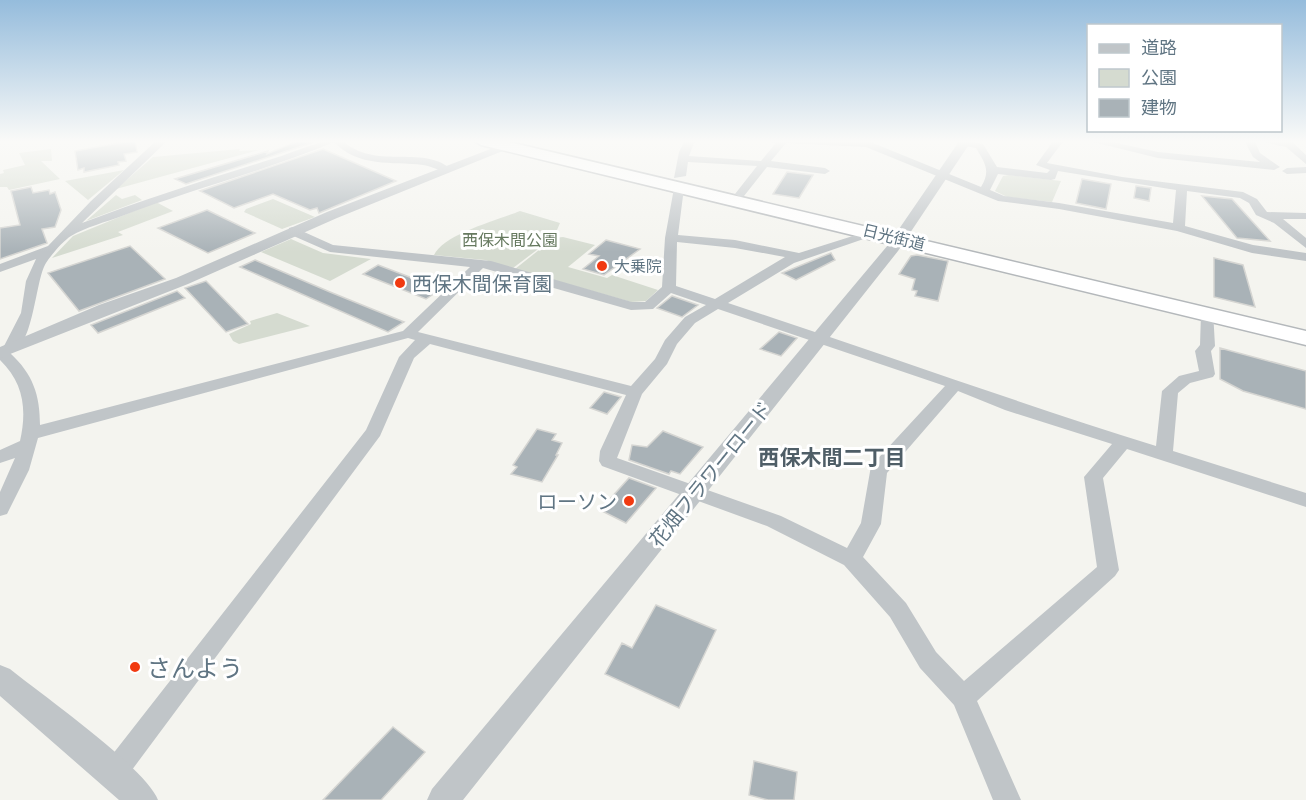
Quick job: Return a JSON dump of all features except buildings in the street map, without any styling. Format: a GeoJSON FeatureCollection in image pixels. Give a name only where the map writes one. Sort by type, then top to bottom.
{"type":"FeatureCollection","features":[{"type":"Feature","properties":{"kind":"highway","name":"日光街道"},"geometry":{"type":"LineString","coordinates":[[657,177],[875,233],[902,236],[1306,329]]}},
{"type":"Feature","properties":{"kind":"highway","name":"日光街道"},"geometry":{"type":"LineString","coordinates":[[659,177],[740,194],[1306,338]]}},
{"type":"Feature","properties":{"kind":"highway"},"geometry":{"type":"LineString","coordinates":[[661,177],[740,194]]}},
{"type":"Feature","properties":{"kind":"street"},"geometry":{"type":"LineString","coordinates":[[3,352],[28,313],[33,281],[40,262],[94,203],[122,177]]}},
{"type":"Feature","properties":{"kind":"street"},"geometry":{"type":"LineString","coordinates":[[66,234],[153,200],[225,177]]}},
{"type":"Feature","properties":{"kind":"street"},"geometry":{"type":"LineString","coordinates":[[3,352],[105,309],[182,281],[293,231],[425,177]]}},
{"type":"Feature","properties":{"kind":"street"},"geometry":{"type":"LineString","coordinates":[[293,231],[330,248],[481,263],[631,306],[648,306],[669,288],[671,238],[680,177]]}},
{"type":"Feature","properties":{"kind":"street"},"geometry":{"type":"LineString","coordinates":[[740,194],[754,177]]}},
{"type":"Feature","properties":{"kind":"street","name":"花畑フラワーロード"},"geometry":{"type":"LineString","coordinates":[[443,800],[902,236],[941,177]]}},
{"type":"Feature","properties":{"kind":"street"},"geometry":{"type":"LineString","coordinates":[[948,177],[1002,199],[1059,206],[1179,228],[1252,249],[1306,256]]}},
{"type":"Feature","properties":{"kind":"street"},"geometry":{"type":"LineString","coordinates":[[983,192],[994,177]]}},
{"type":"Feature","properties":{"kind":"street"},"geometry":{"type":"LineString","coordinates":[[1118,177],[1243,195],[1253,201],[1256,209],[1278,221],[1306,244]]}},
{"type":"Feature","properties":{"kind":"street"},"geometry":{"type":"LineString","coordinates":[[1179,228],[1182,187]]}},
{"type":"Feature","properties":{"kind":"street"},"geometry":{"type":"LineString","coordinates":[[1263,214],[1306,216]]}},
{"type":"Feature","properties":{"kind":"street"},"geometry":{"type":"LineString","coordinates":[[875,233],[799,257],[690,320],[670,343],[662,361],[635,392],[609,451],[608,461],[794,529],[850,559],[898,610],[928,660],[963,697],[1007,800]]}},
{"type":"Feature","properties":{"kind":"street"},"geometry":{"type":"LineString","coordinates":[[671,238],[707,239],[765,248],[799,257]]}},
{"type":"Feature","properties":{"kind":"street"},"geometry":{"type":"LineString","coordinates":[[0,268],[51,249]]}},
{"type":"Feature","properties":{"kind":"street"},"geometry":{"type":"LineString","coordinates":[[408,334],[481,263]]}},
{"type":"Feature","properties":{"kind":"street"},"geometry":{"type":"LineString","coordinates":[[669,288],[956,385],[1011,406],[1306,500]]}},
{"type":"Feature","properties":{"kind":"street"},"geometry":{"type":"LineString","coordinates":[[1164,455],[1170,391],[1185,379],[1208,374],[1203,351],[1207,346],[1208,314]]}},
{"type":"Feature","properties":{"kind":"street"},"geometry":{"type":"LineString","coordinates":[[0,457],[29,440],[408,334],[635,392]]}},
{"type":"Feature","properties":{"kind":"street"},"geometry":{"type":"LineString","coordinates":[[114,773],[374,432],[407,357],[415,347],[429,338]]}},
{"type":"Feature","properties":{"kind":"street"},"geometry":{"type":"LineString","coordinates":[[0,509],[13,484],[33,424],[31,392],[16,364],[3,352]]}},
{"type":"Feature","properties":{"kind":"street"},"geometry":{"type":"LineString","coordinates":[[850,559],[871,524],[878,471],[956,385]]}},
{"type":"Feature","properties":{"kind":"street"},"geometry":{"type":"LineString","coordinates":[[963,697],[1108,570],[1093,477],[1123,443]]}},
{"type":"Feature","properties":{"kind":"street"},"geometry":{"type":"LineString","coordinates":[[0,678],[114,773],[141,799]]}},
{"type":"Feature","properties":{"kind":"green space"},"geometry":{"type":"Polygon","coordinates":[[[0,177],[60,179],[9,190],[7,187],[0,187],[0,177]]]}},
{"type":"Feature","properties":{"kind":"green space"},"geometry":{"type":"Polygon","coordinates":[[[85,177],[115,177],[88,200],[65,181],[85,177]]]}},
{"type":"Feature","properties":{"kind":"green space"},"geometry":{"type":"Polygon","coordinates":[[[129,177],[159,177],[116,189],[129,177]]]}},
{"type":"Feature","properties":{"kind":"green space"},"geometry":{"type":"Polygon","coordinates":[[[1002,177],[1061,181],[1052,202],[1007,197],[995,191],[1002,177]]]}},
{"type":"Feature","properties":{"kind":"green space"},"geometry":{"type":"Polygon","coordinates":[[[116,195],[122,199],[135,195],[142,200],[86,221],[116,195]]]}},
{"type":"Feature","properties":{"kind":"green space"},"geometry":{"type":"Polygon","coordinates":[[[273,199],[315,217],[282,229],[244,212],[246,209],[273,199]]]}},
{"type":"Feature","properties":{"kind":"green space"},"geometry":{"type":"Polygon","coordinates":[[[156,202],[173,211],[118,232],[123,235],[52,258],[73,236],[156,202]]]}},
{"type":"Feature","properties":{"kind":"green space","name":"西保木間公園"},"geometry":{"type":"Polygon","coordinates":[[[520,211],[560,223],[554,237],[513,268],[485,260],[434,255],[440,247],[460,234],[520,211]]]}},
{"type":"Feature","properties":{"kind":"green space"},"geometry":{"type":"Polygon","coordinates":[[[563,237],[595,245],[568,267],[607,278],[612,275],[658,290],[646,301],[631,302],[515,269],[554,238],[563,237]]]}},
{"type":"Feature","properties":{"kind":"green space"},"geometry":{"type":"Polygon","coordinates":[[[291,239],[323,253],[371,259],[330,281],[261,252],[291,239]]]}},
{"type":"Feature","properties":{"kind":"green space"},"geometry":{"type":"Polygon","coordinates":[[[277,313],[310,326],[239,344],[233,341],[229,334],[251,324],[250,321],[277,313]]]}},
{"type":"Feature","properties":{"kind":"place","name":"大乗院"},"geometry":{"type":"Point","coordinates":[602,266]}},
{"type":"Feature","properties":{"kind":"place","name":"西保木間保育園"},"geometry":{"type":"Point","coordinates":[400,283]}},
{"type":"Feature","properties":{"kind":"place","name":"ローソン"},"geometry":{"type":"Point","coordinates":[629,501]}},
{"type":"Feature","properties":{"kind":"place","name":"さんよう"},"geometry":{"type":"Point","coordinates":[135,667]}},
{"type":"Feature","properties":{"kind":"district","name":"西保木間二丁目"},"geometry":{"type":"Point","coordinates":[832,457]}}]}
